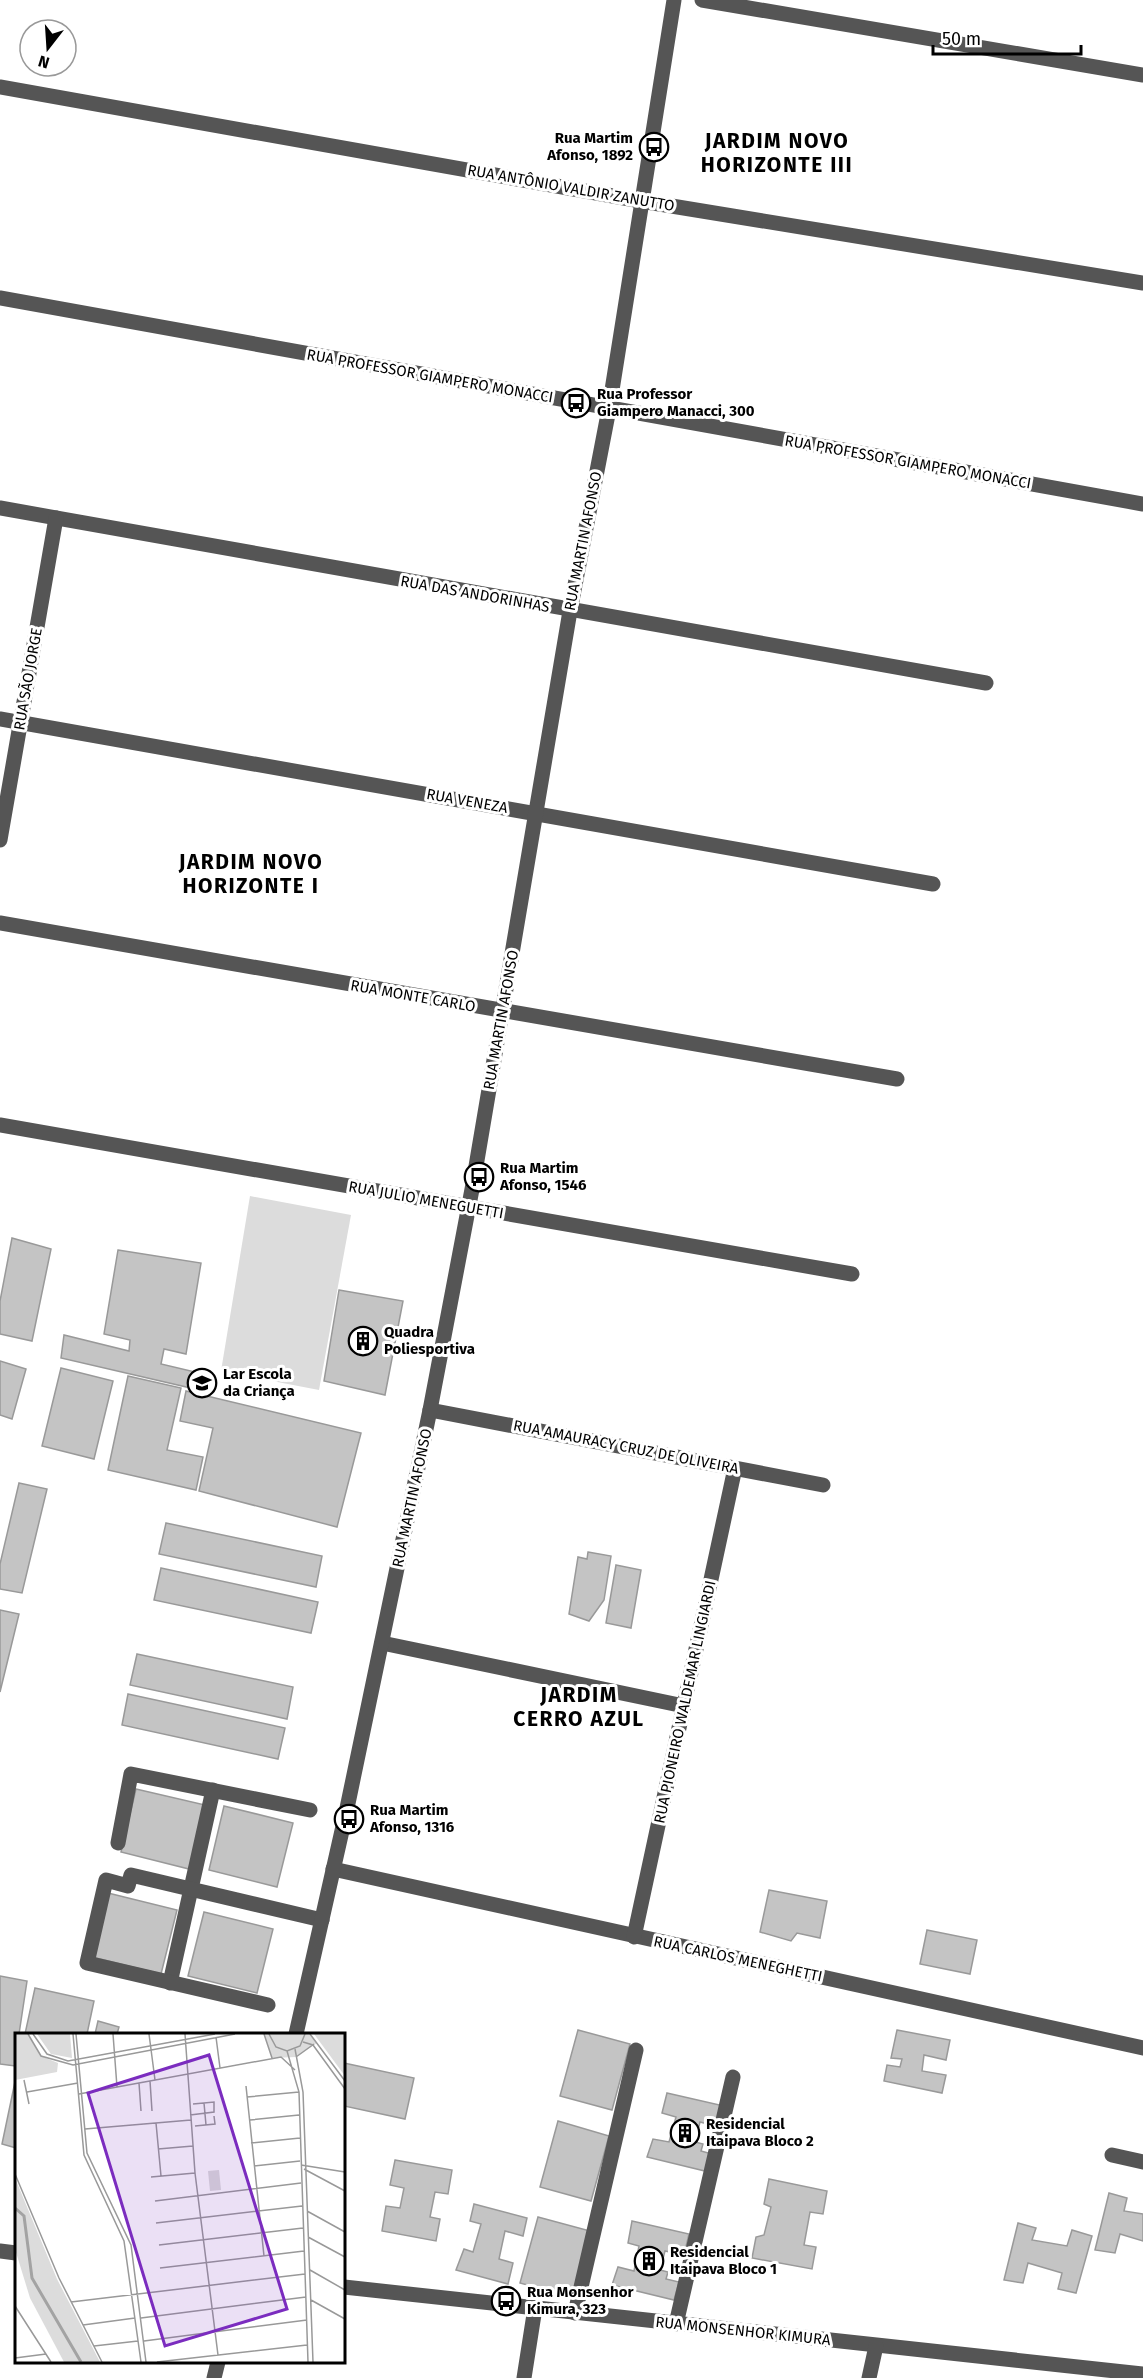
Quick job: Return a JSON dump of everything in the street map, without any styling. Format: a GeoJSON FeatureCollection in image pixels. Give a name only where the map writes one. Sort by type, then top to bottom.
{"type":"FeatureCollection","features":[{"type":"Feature","properties":{"kind":"street","name":"RUA MARTIN AFONSO"},"geometry":{"type":"LineString","coordinates":[[296,2033],[382,1643],[430,1410],[468,1208],[570,611],[609,409],[674,0]]}},
{"type":"Feature","properties":{"kind":"street"},"geometry":{"type":"LineString","coordinates":[[702,0],[1143,75]]}},
{"type":"Feature","properties":{"kind":"street","name":"RUA ANTÔNIO VALDIR ZANUTTO"},"geometry":{"type":"LineString","coordinates":[[0,87],[642,201],[1143,283]]}},
{"type":"Feature","properties":{"kind":"street","name":"RUA PROFESSOR GIAMPERO MONACCI"},"geometry":{"type":"LineString","coordinates":[[0,298],[1143,504]]}},
{"type":"Feature","properties":{"kind":"street","name":"RUA DAS ANDORINHAS"},"geometry":{"type":"LineString","coordinates":[[0,508],[570,611],[986,683]]}},
{"type":"Feature","properties":{"kind":"street","name":"RUA SÃO JORGE"},"geometry":{"type":"LineString","coordinates":[[0,840],[56,518]]}},
{"type":"Feature","properties":{"kind":"street","name":"RUA VENEZA"},"geometry":{"type":"LineString","coordinates":[[0,719],[933,884]]}},
{"type":"Feature","properties":{"kind":"street","name":"RUA MONTE CARLO"},"geometry":{"type":"LineString","coordinates":[[0,923],[897,1079]]}},
{"type":"Feature","properties":{"kind":"street","name":"RUA JULIO MENEGUETTI"},"geometry":{"type":"LineString","coordinates":[[0,1125],[852,1274]]}},
{"type":"Feature","properties":{"kind":"street","name":"RUA AMAURACY CRUZ DE OLIVEIRA"},"geometry":{"type":"LineString","coordinates":[[430,1410],[823,1485]]}},
{"type":"Feature","properties":{"kind":"street","name":"RUA PIONEIRO WALDEMAR LINGIARDI"},"geometry":{"type":"LineString","coordinates":[[634,1936],[735,1468]]}},
{"type":"Feature","properties":{"kind":"street"},"geometry":{"type":"LineString","coordinates":[[382,1643],[684,1706]]}},
{"type":"Feature","properties":{"kind":"street"},"geometry":{"type":"LineString","coordinates":[[118,1843],[131,1774],[310,1810]]}},
{"type":"Feature","properties":{"kind":"street"},"geometry":{"type":"LineString","coordinates":[[170,1983],[213,1790]]}},
{"type":"Feature","properties":{"kind":"street","name":"RUA CARLOS MENEGHETTI"},"geometry":{"type":"LineString","coordinates":[[333,1869],[1143,2048]]}},
{"type":"Feature","properties":{"kind":"street"},"geometry":{"type":"LineString","coordinates":[[268,2005],[87,1963],[106,1881],[128,1886],[131,1875],[322,1920]]}},
{"type":"Feature","properties":{"kind":"street"},"geometry":{"type":"LineString","coordinates":[[575,2313],[636,2050]]}},
{"type":"Feature","properties":{"kind":"street"},"geometry":{"type":"LineString","coordinates":[[676,2324],[733,2077]]}},
{"type":"Feature","properties":{"kind":"street"},"geometry":{"type":"LineString","coordinates":[[1112,2156],[1143,2162]]}},
{"type":"Feature","properties":{"kind":"street"},"geometry":{"type":"LineString","coordinates":[[0,2251],[15,2253]]}},
{"type":"Feature","properties":{"kind":"street","name":"RUA MONSENHOR KIMURA"},"geometry":{"type":"LineString","coordinates":[[345,2287],[1143,2374]]}},
{"type":"Feature","properties":{"kind":"street"},"geometry":{"type":"LineString","coordinates":[[524,2378],[535,2308]]}},
{"type":"Feature","properties":{"kind":"street"},"geometry":{"type":"LineString","coordinates":[[869,2378],[876,2346]]}},
{"type":"Feature","properties":{"kind":"street"},"geometry":{"type":"LineString","coordinates":[[214,2378],[218,2363]]}},
{"type":"Feature","properties":{"kind":"shaded area"},"geometry":{"type":"Polygon","coordinates":[[[250,1196],[351,1215],[319,1390],[221,1371],[250,1196]]]}},
{"type":"Feature","properties":{"kind":"building"},"geometry":{"type":"Polygon","coordinates":[[[12,1238],[51,1249],[32,1341],[0,1334],[0,1301],[12,1238]]]}},
{"type":"Feature","properties":{"kind":"building"},"geometry":{"type":"Polygon","coordinates":[[[118,1250],[201,1263],[186,1354],[164,1349],[161,1364],[212,1376],[208,1392],[61,1358],[64,1335],[129,1351],[130,1340],[104,1334],[118,1250]]]}},
{"type":"Feature","properties":{"kind":"building","name":"Quadra Poliesportiva"},"geometry":{"type":"Polygon","coordinates":[[[339,1290],[403,1301],[385,1395],[324,1381],[339,1290]]]}},
{"type":"Feature","properties":{"kind":"building"},"geometry":{"type":"Polygon","coordinates":[[[0,1361],[26,1369],[12,1419],[0,1415],[0,1361]]]}},
{"type":"Feature","properties":{"kind":"building"},"geometry":{"type":"Polygon","coordinates":[[[61,1368],[113,1381],[94,1459],[42,1446],[61,1368]]]}},
{"type":"Feature","properties":{"kind":"building"},"geometry":{"type":"Polygon","coordinates":[[[128,1376],[181,1388],[167,1450],[203,1457],[196,1490],[108,1470],[128,1376]]]}},
{"type":"Feature","properties":{"kind":"building"},"geometry":{"type":"Polygon","coordinates":[[[186,1391],[361,1433],[337,1527],[199,1491],[213,1428],[180,1421],[186,1391]]]}},
{"type":"Feature","properties":{"kind":"building"},"geometry":{"type":"Polygon","coordinates":[[[19,1483],[47,1489],[22,1593],[0,1589],[0,1564],[19,1483]]]}},
{"type":"Feature","properties":{"kind":"building"},"geometry":{"type":"Polygon","coordinates":[[[166,1523],[322,1556],[316,1587],[159,1554],[166,1523]]]}},
{"type":"Feature","properties":{"kind":"building"},"geometry":{"type":"Polygon","coordinates":[[[588,1552],[611,1556],[604,1600],[589,1621],[569,1614],[578,1557],[587,1559],[588,1552]]]}},
{"type":"Feature","properties":{"kind":"building"},"geometry":{"type":"Polygon","coordinates":[[[616,1565],[641,1570],[631,1628],[606,1623],[616,1565]]]}},
{"type":"Feature","properties":{"kind":"building"},"geometry":{"type":"Polygon","coordinates":[[[161,1568],[318,1602],[311,1633],[154,1600],[161,1568]]]}},
{"type":"Feature","properties":{"kind":"building"},"geometry":{"type":"Polygon","coordinates":[[[0,1610],[19,1614],[0,1692],[0,1610]]]}},
{"type":"Feature","properties":{"kind":"building"},"geometry":{"type":"Polygon","coordinates":[[[137,1654],[293,1687],[287,1719],[130,1685],[137,1654]]]}},
{"type":"Feature","properties":{"kind":"building"},"geometry":{"type":"Polygon","coordinates":[[[128,1694],[285,1728],[278,1759],[122,1725],[128,1694]]]}},
{"type":"Feature","properties":{"kind":"building"},"geometry":{"type":"Polygon","coordinates":[[[136,1789],[205,1805],[189,1869],[121,1852],[136,1789]]]}},
{"type":"Feature","properties":{"kind":"building"},"geometry":{"type":"Polygon","coordinates":[[[224,1806],[293,1823],[277,1887],[209,1870],[224,1806]]]}},
{"type":"Feature","properties":{"kind":"building"},"geometry":{"type":"Polygon","coordinates":[[[769,1890],[827,1901],[820,1938],[797,1933],[791,1941],[760,1932],[769,1890]]]}},
{"type":"Feature","properties":{"kind":"building"},"geometry":{"type":"Polygon","coordinates":[[[108,1893],[177,1910],[161,1974],[92,1957],[108,1893]]]}},
{"type":"Feature","properties":{"kind":"building"},"geometry":{"type":"Polygon","coordinates":[[[204,1912],[273,1929],[257,1993],[188,1976],[204,1912]]]}},
{"type":"Feature","properties":{"kind":"building"},"geometry":{"type":"Polygon","coordinates":[[[927,1930],[977,1940],[970,1974],[920,1964],[927,1930]]]}},
{"type":"Feature","properties":{"kind":"building"},"geometry":{"type":"Polygon","coordinates":[[[0,1976],[27,1981],[19,2033],[15,2033],[15,2066],[0,2064],[0,1976]]]}},
{"type":"Feature","properties":{"kind":"building"},"geometry":{"type":"Polygon","coordinates":[[[35,1988],[94,2001],[87,2033],[25,2033],[35,1988]]]}},
{"type":"Feature","properties":{"kind":"building"},"geometry":{"type":"Polygon","coordinates":[[[98,2021],[119,2027],[117,2033],[95,2033],[98,2021]]]}},
{"type":"Feature","properties":{"kind":"building"},"geometry":{"type":"Polygon","coordinates":[[[578,2030],[630,2044],[612,2110],[560,2096],[578,2030]]]}},
{"type":"Feature","properties":{"kind":"building"},"geometry":{"type":"Polygon","coordinates":[[[897,2030],[950,2040],[946,2060],[924,2055],[922,2071],[946,2075],[942,2093],[884,2081],[887,2065],[900,2067],[902,2059],[891,2058],[897,2030]]]}},
{"type":"Feature","properties":{"kind":"building"},"geometry":{"type":"Polygon","coordinates":[[[345,2063],[414,2078],[405,2119],[345,2106],[345,2063]]]}},
{"type":"Feature","properties":{"kind":"building"},"geometry":{"type":"Polygon","coordinates":[[[15,2082],[15,2148],[2,2144],[15,2082]]]}},
{"type":"Feature","properties":{"kind":"building","name":"Residencial Itaipava Bloco 2"},"geometry":{"type":"Polygon","coordinates":[[[667,2093],[724,2106],[719,2127],[700,2122],[695,2142],[703,2144],[701,2151],[712,2154],[709,2172],[647,2157],[653,2139],[669,2142],[676,2117],[662,2113],[667,2093]]]}},
{"type":"Feature","properties":{"kind":"building"},"geometry":{"type":"Polygon","coordinates":[[[558,2121],[609,2136],[591,2201],[540,2187],[558,2121]]]}},
{"type":"Feature","properties":{"kind":"building"},"geometry":{"type":"Polygon","coordinates":[[[395,2160],[452,2170],[448,2194],[435,2192],[430,2217],[440,2219],[436,2241],[382,2231],[386,2206],[400,2208],[404,2188],[390,2185],[395,2160]]]}},
{"type":"Feature","properties":{"kind":"building"},"geometry":{"type":"Polygon","coordinates":[[[769,2179],[827,2191],[823,2214],[810,2212],[804,2245],[816,2247],[812,2269],[752,2258],[756,2237],[764,2235],[771,2207],[764,2204],[769,2179]]]}},
{"type":"Feature","properties":{"kind":"building"},"geometry":{"type":"Polygon","coordinates":[[[1109,2193],[1127,2198],[1124,2211],[1143,2214],[1143,2241],[1120,2234],[1115,2253],[1095,2250],[1109,2193]]]}},
{"type":"Feature","properties":{"kind":"building"},"geometry":{"type":"Polygon","coordinates":[[[474,2204],[527,2218],[523,2236],[505,2231],[499,2259],[513,2263],[508,2284],[456,2270],[464,2249],[473,2252],[481,2224],[470,2221],[474,2204]]]}},
{"type":"Feature","properties":{"kind":"building"},"geometry":{"type":"Polygon","coordinates":[[[538,2217],[590,2231],[572,2297],[520,2283],[538,2217]]]}},
{"type":"Feature","properties":{"kind":"building","name":"Residencial Itaipava Bloco 1"},"geometry":{"type":"Polygon","coordinates":[[[632,2221],[689,2234],[684,2255],[665,2251],[660,2270],[668,2272],[666,2279],[679,2282],[674,2300],[612,2285],[618,2267],[634,2271],[639,2246],[628,2243],[632,2221]]]}},
{"type":"Feature","properties":{"kind":"building"},"geometry":{"type":"Polygon","coordinates":[[[1018,2223],[1036,2228],[1032,2240],[1067,2246],[1072,2230],[1092,2236],[1076,2293],[1058,2289],[1062,2273],[1028,2263],[1023,2283],[1004,2280],[1018,2223]]]}},
{"type":"Feature","properties":{"kind":"place","name":"Rua Martim Afonso, 1892"},"geometry":{"type":"Point","coordinates":[654,147]}},
{"type":"Feature","properties":{"kind":"place","name":"Rua Professor Giampero Manacci, 300"},"geometry":{"type":"Point","coordinates":[576,403]}},
{"type":"Feature","properties":{"kind":"place","name":"Rua Martim Afonso, 1546"},"geometry":{"type":"Point","coordinates":[479,1177]}},
{"type":"Feature","properties":{"kind":"place","name":"Quadra Poliesportiva"},"geometry":{"type":"Point","coordinates":[363,1341]}},
{"type":"Feature","properties":{"kind":"place","name":"Lar Escola da Criança"},"geometry":{"type":"Point","coordinates":[202,1383]}},
{"type":"Feature","properties":{"kind":"place","name":"Rua Martim Afonso, 1316"},"geometry":{"type":"Point","coordinates":[349,1819]}},
{"type":"Feature","properties":{"kind":"place","name":"Residencial Itaipava Bloco 2"},"geometry":{"type":"Point","coordinates":[685,2133]}},
{"type":"Feature","properties":{"kind":"place","name":"Residencial Itaipava Bloco 1"},"geometry":{"type":"Point","coordinates":[649,2261]}},
{"type":"Feature","properties":{"kind":"place","name":"Rua Monsenhor Kimura, 323"},"geometry":{"type":"Point","coordinates":[506,2301]}},
{"type":"Feature","properties":{"kind":"district","name":"JARDIM NOVO HORIZONTE III"},"geometry":{"type":"Point","coordinates":[777,153]}},
{"type":"Feature","properties":{"kind":"district","name":"JARDIM NOVO HORIZONTE I"},"geometry":{"type":"Point","coordinates":[251,874]}},
{"type":"Feature","properties":{"kind":"district","name":"JARDIM CERRO AZUL"},"geometry":{"type":"Point","coordinates":[579,1707]}}]}
